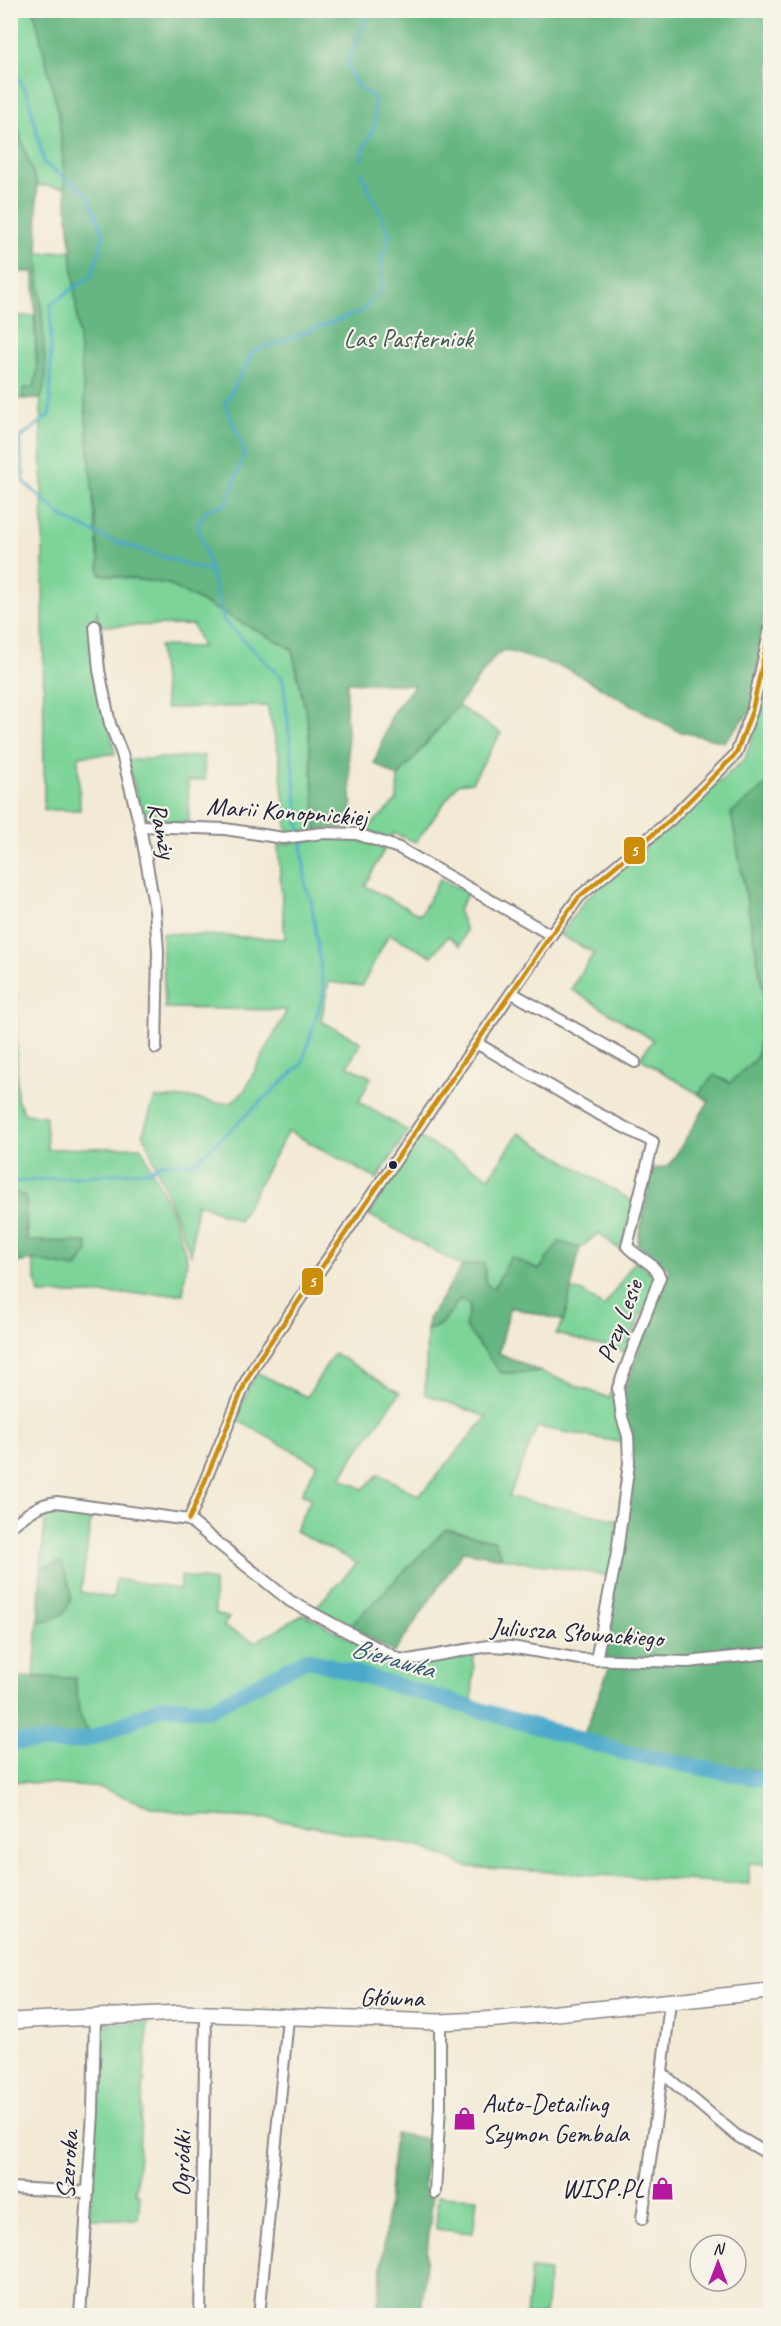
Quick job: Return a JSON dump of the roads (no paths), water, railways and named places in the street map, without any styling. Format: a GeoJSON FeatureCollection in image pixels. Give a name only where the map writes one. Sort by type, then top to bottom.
{"type":"FeatureCollection","features":[{"type":"Feature","properties":{"kind":"main road","name":"Główna"},"geometry":{"type":"LineString","coordinates":[[10,2021],[207,2014],[440,2022],[499,2019],[771,1991]]}},
{"type":"Feature","properties":{"kind":"street","name":"Ramży"},"geometry":{"type":"LineString","coordinates":[[95,626],[99,670],[110,724],[122,754],[140,826],[155,910],[158,951],[156,1048]]}},
{"type":"Feature","properties":{"kind":"street"},"geometry":{"type":"LineString","coordinates":[[10,1527],[45,1503],[71,1502],[189,1520],[246,1381],[260,1358],[551,935],[579,897],[670,820],[736,754],[752,711],[771,629]]}},
{"type":"Feature","properties":{"kind":"street","name":"Marii Konopnickiej"},"geometry":{"type":"LineString","coordinates":[[140,826],[225,829],[283,838],[323,833],[357,834],[378,839],[399,848],[551,935]]}},
{"type":"Feature","properties":{"kind":"street"},"geometry":{"type":"LineString","coordinates":[[512,993],[635,1062]]}},
{"type":"Feature","properties":{"kind":"street","name":"Przy Lesie"},"geometry":{"type":"LineString","coordinates":[[477,1044],[652,1142],[627,1246],[634,1255],[657,1268],[660,1277],[618,1388],[622,1417],[628,1436],[629,1464],[617,1553],[596,1660]]}},
{"type":"Feature","properties":{"kind":"street","name":"Juliusza Słowackiego"},"geometry":{"type":"LineString","coordinates":[[189,1520],[290,1601],[398,1659],[409,1660],[488,1646],[512,1647],[596,1660],[688,1662],[771,1653]]}},
{"type":"Feature","properties":{"kind":"street"},"geometry":{"type":"LineString","coordinates":[[642,2219],[670,2002]]}},
{"type":"Feature","properties":{"kind":"street","name":"Ogródki"},"geometry":{"type":"LineString","coordinates":[[200,2316],[207,2014]]}},
{"type":"Feature","properties":{"kind":"street","name":"Szeroka"},"geometry":{"type":"LineString","coordinates":[[80,2316],[93,2112],[95,2017]]}},
{"type":"Feature","properties":{"kind":"street"},"geometry":{"type":"LineString","coordinates":[[259,2316],[288,2018]]}},
{"type":"Feature","properties":{"kind":"street"},"geometry":{"type":"LineString","coordinates":[[435,2193],[441,2106],[440,2022]]}},
{"type":"Feature","properties":{"kind":"street"},"geometry":{"type":"LineString","coordinates":[[662,2073],[737,2136],[771,2155]]}},
{"type":"Feature","properties":{"kind":"street"},"geometry":{"type":"LineString","coordinates":[[10,2188],[88,2192]]}},
{"type":"Feature","properties":{"kind":"waterway"},"geometry":{"type":"LineString","coordinates":[[361,160],[375,125],[374,97],[358,87],[347,65],[369,10]]}},
{"type":"Feature","properties":{"kind":"waterway"},"geometry":{"type":"LineString","coordinates":[[10,66],[28,95],[44,163],[87,193],[104,235],[92,275],[51,304],[50,414],[19,439],[24,482],[64,518],[110,540],[211,572]]}},
{"type":"Feature","properties":{"kind":"waterway"},"geometry":{"type":"LineString","coordinates":[[300,829],[283,679],[224,621],[198,525],[206,510],[226,504],[245,452],[225,404],[253,352],[362,311],[383,288],[381,261],[390,235],[361,172]]}},
{"type":"Feature","properties":{"kind":"waterway"},"geometry":{"type":"LineString","coordinates":[[10,1182],[149,1171],[162,1163],[194,1163],[302,1064],[324,991],[311,899],[306,889],[302,843]]}},
{"type":"Feature","properties":{"kind":"waterway","name":"Bierawka"},"geometry":{"type":"LineString","coordinates":[[10,1742],[68,1742],[93,1738],[163,1706],[208,1710],[307,1659],[626,1753],[770,1781]]}},
{"type":"Feature","properties":{"kind":"place","name":"Auto-Detailing Szymon Gembala"},"geometry":{"type":"Point","coordinates":[464,2118]}},
{"type":"Feature","properties":{"kind":"place","name":"WISP.PL"},"geometry":{"type":"Point","coordinates":[662,2188]}},
{"type":"Feature","properties":{"kind":"park label","name":"Las Pasterniok"},"geometry":{"type":"Point","coordinates":[408,338]}}]}
